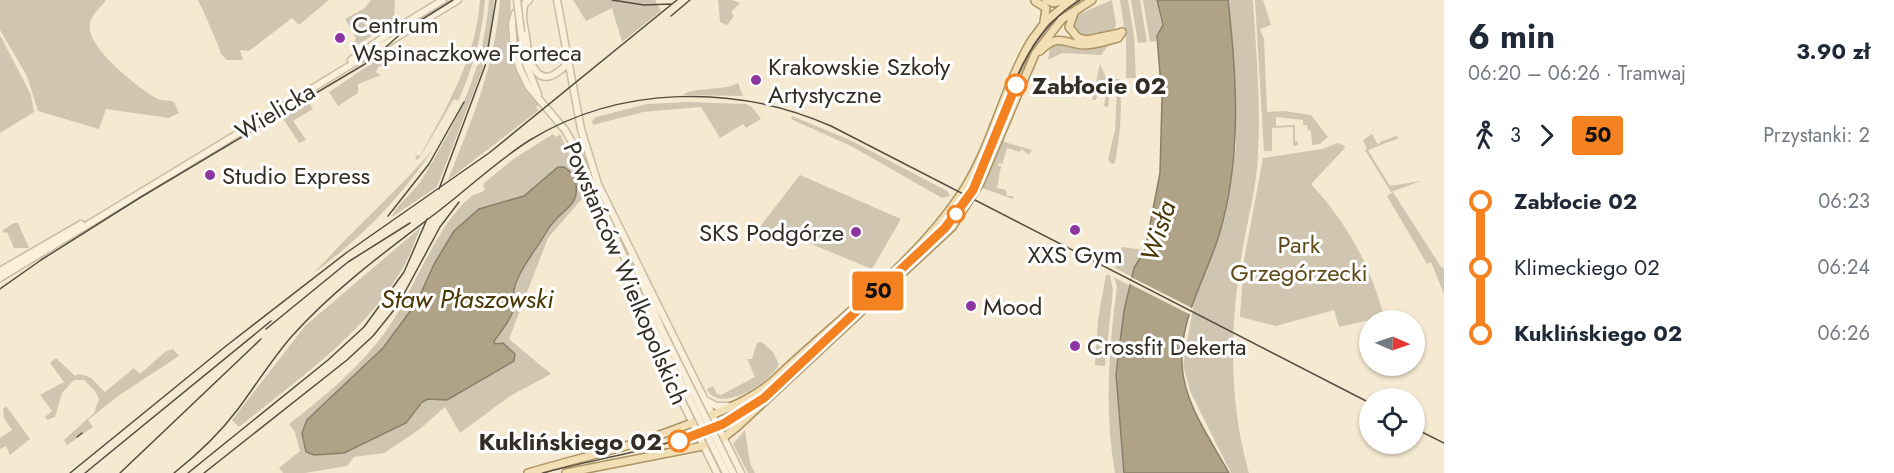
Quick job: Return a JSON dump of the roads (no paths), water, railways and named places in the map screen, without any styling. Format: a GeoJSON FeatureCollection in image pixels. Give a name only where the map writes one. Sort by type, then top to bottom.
{"type":"FeatureCollection","features":[{"type":"Feature","properties":{"kind":"main road","name":"Wielicka"},"geometry":{"type":"LineString","coordinates":[[0,272],[349,62],[397,28],[443,0]]}},
{"type":"Feature","properties":{"kind":"main road","name":"Wielicka"},"geometry":{"type":"LineString","coordinates":[[0,278],[458,0]]}},
{"type":"Feature","properties":{"kind":"main road"},"geometry":{"type":"LineString","coordinates":[[518,0],[528,72],[552,115]]}},
{"type":"Feature","properties":{"kind":"main road"},"geometry":{"type":"LineString","coordinates":[[552,0],[559,12]]}},
{"type":"Feature","properties":{"kind":"main road","name":"Powstańców Wielkopolskich"},"geometry":{"type":"LineString","coordinates":[[557,0],[568,63],[592,169],[622,235],[741,473]]}},
{"type":"Feature","properties":{"kind":"main road"},"geometry":{"type":"LineString","coordinates":[[1046,0],[1054,3],[1064,0]]}},
{"type":"Feature","properties":{"kind":"main road"},"geometry":{"type":"LineString","coordinates":[[1042,26],[1072,0]]}},
{"type":"Feature","properties":{"kind":"main road"},"geometry":{"type":"LineString","coordinates":[[566,473],[703,446],[723,438],[942,238],[960,217],[977,189],[1028,67],[1048,34],[1092,0]]}},
{"type":"Feature","properties":{"kind":"main road"},"geometry":{"type":"LineString","coordinates":[[527,1],[523,15],[528,56],[536,74],[548,77],[568,63]]}},
{"type":"Feature","properties":{"kind":"main road","name":"Powstańców Wielkopolskich"},"geometry":{"type":"LineString","coordinates":[[527,1],[512,20],[514,50],[528,86],[552,115],[578,153],[630,270],[649,331],[717,473]]}},
{"type":"Feature","properties":{"kind":"main road"},"geometry":{"type":"LineString","coordinates":[[528,473],[623,449],[712,416],[752,397],[774,380],[932,230],[968,182],[1021,59],[1042,26],[1047,10],[1035,1]]}},
{"type":"Feature","properties":{"kind":"main road"},"geometry":{"type":"LineString","coordinates":[[1028,67],[1043,47],[1055,40],[1068,40],[1085,45],[1120,37],[1122,32],[1087,40],[1075,37],[1069,24],[1080,7]]}},
{"type":"Feature","properties":{"kind":"main road"},"geometry":{"type":"LineString","coordinates":[[622,235],[658,329],[733,473]]}},
{"type":"Feature","properties":{"kind":"main road"},"geometry":{"type":"LineString","coordinates":[[630,270],[726,473]]}},
{"type":"Feature","properties":{"kind":"main road"},"geometry":{"type":"LineString","coordinates":[[705,400],[716,406],[733,406]]}},
{"type":"Feature","properties":{"kind":"main road"},"geometry":{"type":"LineString","coordinates":[[683,426],[684,408]]}},
{"type":"Feature","properties":{"kind":"water","name":"Wisła"},"geometry":{"type":"Polygon","coordinates":[[[1157,0],[1228,0],[1234,59],[1236,118],[1231,177],[1219,235],[1189,315],[1182,348],[1182,365],[1193,408],[1229,473],[1124,473],[1116,374],[1124,311],[1134,268],[1145,250],[1160,173],[1162,99],[1157,36],[1163,25],[1157,0]]]}},
{"type":"Feature","properties":{"kind":"water","name":"Staw Płaszowski"},"geometry":{"type":"Polygon","coordinates":[[[558,167],[564,167],[574,175],[576,195],[574,201],[553,223],[521,272],[514,290],[512,313],[494,341],[495,344],[503,343],[515,354],[514,361],[447,400],[428,399],[422,402],[406,423],[344,453],[314,455],[306,452],[302,433],[307,420],[383,348],[417,302],[434,264],[454,231],[479,209],[524,196],[558,167]]]}},
{"type":"Feature","properties":{"kind":"tram line"},"geometry":{"type":"LineString","coordinates":[[0,289],[41,260],[141,197],[370,61],[405,30],[453,0]]}},
{"type":"Feature","properties":{"kind":"tram line"},"geometry":{"type":"LineString","coordinates":[[543,473],[669,443],[689,436],[731,416],[773,387],[923,248],[950,220],[971,188],[983,163],[1025,60],[1039,37],[1057,17],[1080,0]]}},
{"type":"Feature","properties":{"kind":"tram line","name":"50"},"geometry":{"type":"LineString","coordinates":[[679,441],[723,424],[764,398],[945,228],[969,198],[978,180],[1016,85]]}},
{"type":"Feature","properties":{"kind":"railway"},"geometry":{"type":"LineString","coordinates":[[439,189],[485,66],[496,0]]}},
{"type":"Feature","properties":{"kind":"railway"},"geometry":{"type":"LineString","coordinates":[[612,0],[644,5],[671,4]]}},
{"type":"Feature","properties":{"kind":"railway"},"geometry":{"type":"LineString","coordinates":[[70,473],[226,346],[346,253],[489,153],[677,0]]}},
{"type":"Feature","properties":{"kind":"railway"},"geometry":{"type":"LineString","coordinates":[[671,16],[690,0]]}},
{"type":"Feature","properties":{"kind":"railway"},"geometry":{"type":"LineString","coordinates":[[174,473],[224,426],[292,336],[309,318],[363,270],[507,156],[530,140],[565,122],[602,109],[640,100],[679,97],[718,97],[757,103],[794,112],[831,126],[1359,397]]}},
{"type":"Feature","properties":{"kind":"railway"},"geometry":{"type":"LineString","coordinates":[[388,216],[429,164],[464,102]]}},
{"type":"Feature","properties":{"kind":"railway"},"geometry":{"type":"LineString","coordinates":[[204,473],[347,360],[373,336],[398,305],[440,227],[459,202]]}},
{"type":"Feature","properties":{"kind":"railway"},"geometry":{"type":"LineString","coordinates":[[188,473],[328,360],[364,327],[404,272],[427,219]]}},
{"type":"Feature","properties":{"kind":"railway"},"geometry":{"type":"LineString","coordinates":[[266,329],[348,262],[410,223]]}},
{"type":"Feature","properties":{"kind":"railway"},"geometry":{"type":"LineString","coordinates":[[85,473],[271,321]]}},
{"type":"Feature","properties":{"kind":"railway"},"geometry":{"type":"LineString","coordinates":[[120,473],[261,339]]}},
{"type":"Feature","properties":{"kind":"railway"},"geometry":{"type":"LineString","coordinates":[[77,437],[82,433]]}},
{"type":"Feature","properties":{"kind":"railway"},"geometry":{"type":"LineString","coordinates":[[1425,434],[1444,443]]}},
{"type":"Feature","properties":{"kind":"place","name":"Centrum Wspinaczkowe Forteca"},"geometry":{"type":"Point","coordinates":[340,38]}},
{"type":"Feature","properties":{"kind":"place","name":"Krakowskie Szkoły Artystyczne"},"geometry":{"type":"Point","coordinates":[756,80]}},
{"type":"Feature","properties":{"kind":"place","name":"Zabłocie 02"},"geometry":{"type":"Point","coordinates":[1016,85]}},
{"type":"Feature","properties":{"kind":"place","name":"Studio Express"},"geometry":{"type":"Point","coordinates":[210,175]}},
{"type":"Feature","properties":{"kind":"place","name":"XXS Gym"},"geometry":{"type":"Point","coordinates":[1075,230]}},
{"type":"Feature","properties":{"kind":"place","name":"SKS Podgórze"},"geometry":{"type":"Point","coordinates":[856,232]}},
{"type":"Feature","properties":{"kind":"place","name":"Mood"},"geometry":{"type":"Point","coordinates":[971,306]}},
{"type":"Feature","properties":{"kind":"place","name":"Crossfit Dekerta"},"geometry":{"type":"Point","coordinates":[1075,346]}},
{"type":"Feature","properties":{"kind":"place","name":"Kuklińskiego 02"},"geometry":{"type":"Point","coordinates":[679,441]}},
{"type":"Feature","properties":{"kind":"park label","name":"Park Grzegórzecki"},"geometry":{"type":"Point","coordinates":[1299,258]}}]}
